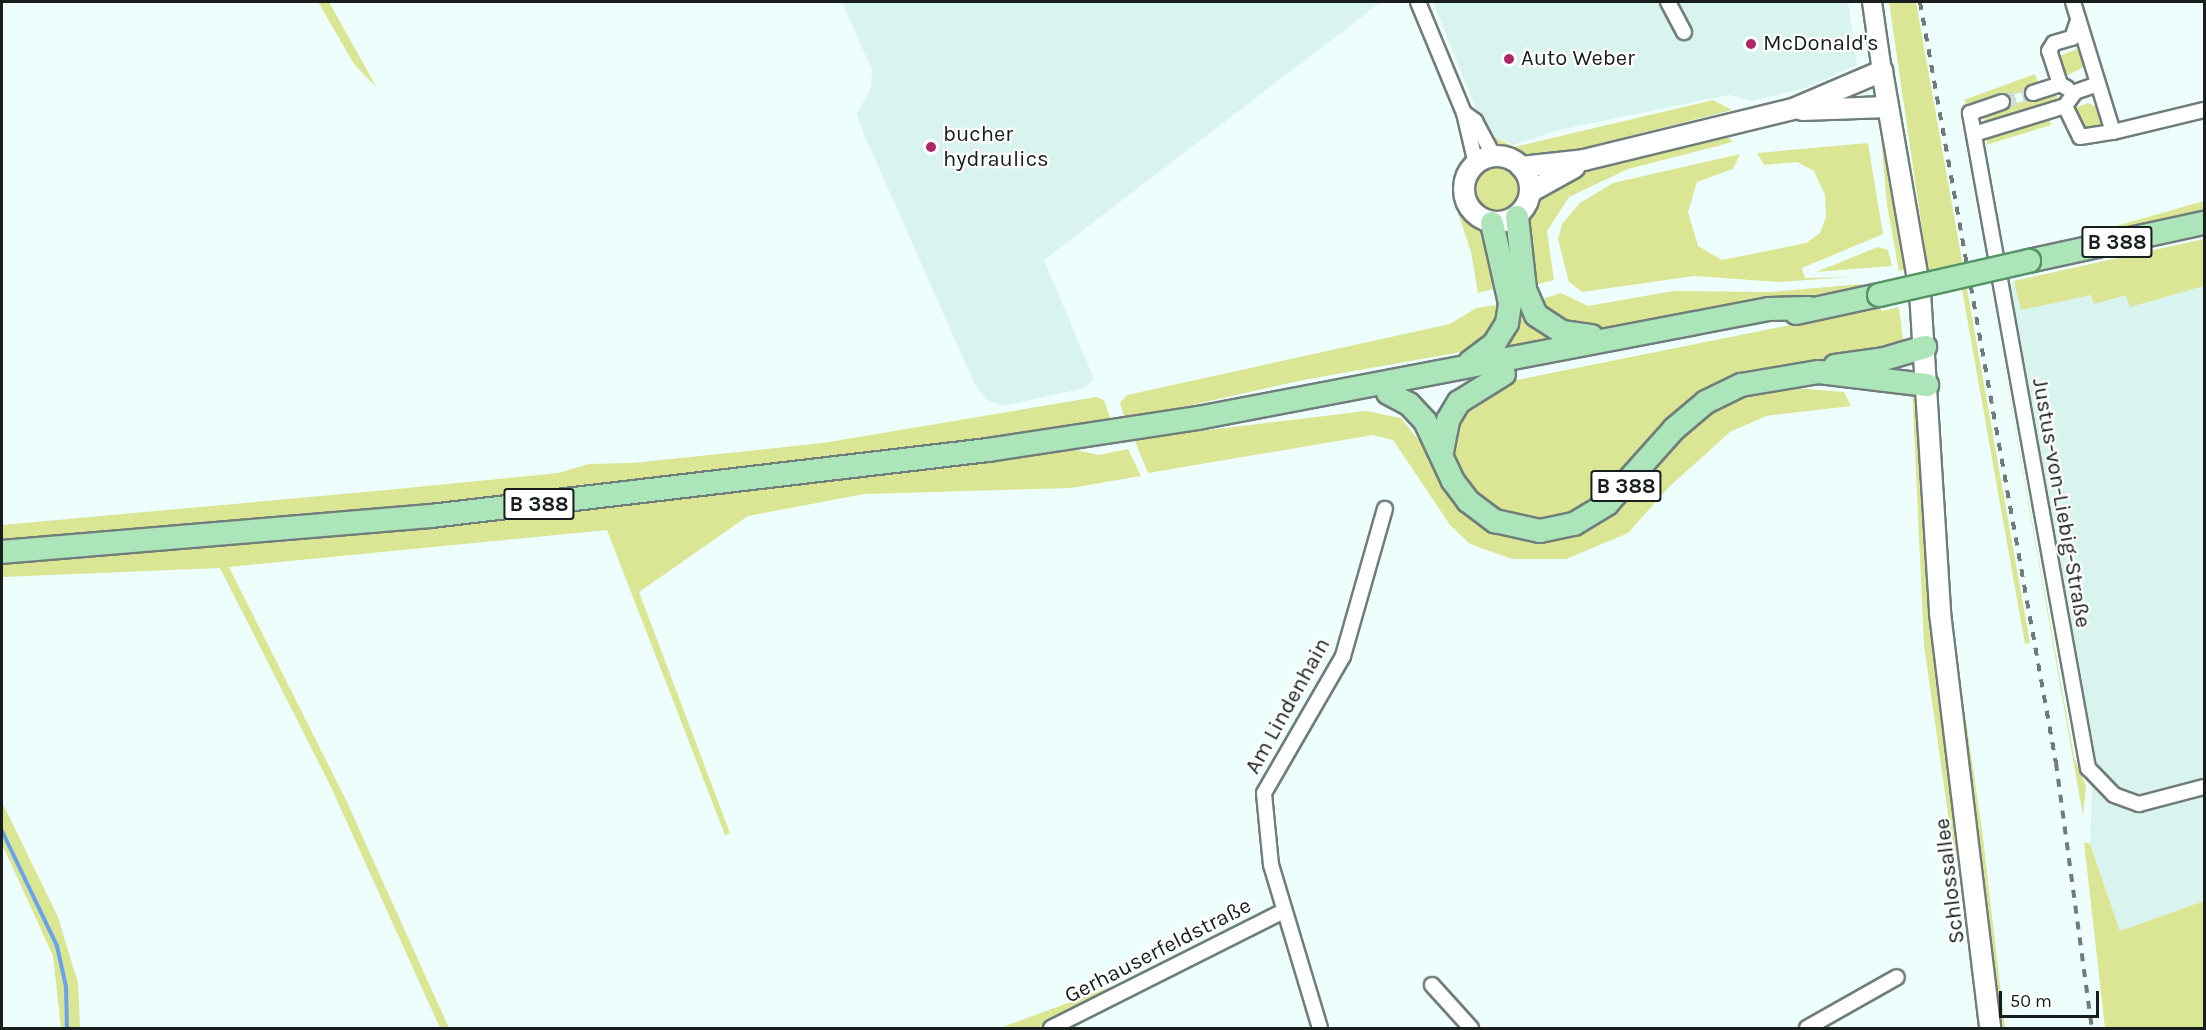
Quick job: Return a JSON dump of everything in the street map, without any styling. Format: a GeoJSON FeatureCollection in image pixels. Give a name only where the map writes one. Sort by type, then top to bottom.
{"type":"FeatureCollection","features":[{"type":"Feature","properties":{"kind":"main road","name":"Schlossallee"},"geometry":{"type":"LineString","coordinates":[[1882,72],[1916,261],[1928,385],[1940,613],[1990,1029]]}},
{"type":"Feature","properties":{"kind":"main road"},"geometry":{"type":"LineString","coordinates":[[1521,167],[1584,160],[1793,110],[1882,72]]}},
{"type":"Feature","properties":{"kind":"main road"},"geometry":{"type":"LineString","coordinates":[[1793,110],[1888,107]]}},
{"type":"Feature","properties":{"kind":"main road"},"geometry":{"type":"LineString","coordinates":[[1530,192],[1521,167],[1512,159],[1494,156],[1476,164],[1465,181],[1467,202],[1492,223],[1516,217],[1530,192],[1584,160]]}},
{"type":"Feature","properties":{"kind":"main road","name":"B 388"},"geometry":{"type":"LineString","coordinates":[[1516,217],[1525,290],[1536,315],[1562,332],[1611,338]]}},
{"type":"Feature","properties":{"kind":"main road","name":"B 388"},"geometry":{"type":"LineString","coordinates":[[1463,366],[1494,344],[1507,323],[1510,303],[1492,223]]}},
{"type":"Feature","properties":{"kind":"main road","name":"B 388"},"geometry":{"type":"LineString","coordinates":[[2,552],[236,534],[631,494],[1101,433],[1198,418],[1769,309],[1809,308],[1879,295],[2205,223]]}},
{"type":"Feature","properties":{"kind":"main road","name":"B 388"},"geometry":{"type":"LineString","coordinates":[[1198,418],[1256,414],[1504,374],[1772,322],[1809,308]]}},
{"type":"Feature","properties":{"kind":"main road","name":"B 388"},"geometry":{"type":"LineString","coordinates":[[1388,393],[1417,410],[1442,452],[1453,481],[1480,512],[1526,530],[1558,528],[1607,504],[1674,429],[1706,402],[1763,378],[1819,372],[1925,347]]}},
{"type":"Feature","properties":{"kind":"main road","name":"B 388"},"geometry":{"type":"LineString","coordinates":[[1819,372],[1928,385]]}},
{"type":"Feature","properties":{"kind":"main road","name":"B 388"},"geometry":{"type":"LineString","coordinates":[[1442,452],[1448,420],[1459,402],[1504,374]]}},
{"type":"Feature","properties":{"kind":"street"},"geometry":{"type":"LineString","coordinates":[[1418,2],[1464,113],[1476,164]]}},
{"type":"Feature","properties":{"kind":"street"},"geometry":{"type":"LineString","coordinates":[[1668,2],[1684,32]]}},
{"type":"Feature","properties":{"kind":"street"},"geometry":{"type":"LineString","coordinates":[[1872,2],[1882,72]]}},
{"type":"Feature","properties":{"kind":"street"},"geometry":{"type":"LineString","coordinates":[[2073,2],[2113,132]]}},
{"type":"Feature","properties":{"kind":"street"},"geometry":{"type":"LineString","coordinates":[[2074,92],[2060,84],[2049,51],[2054,44],[2072,38],[2078,21]]}},
{"type":"Feature","properties":{"kind":"street"},"geometry":{"type":"LineString","coordinates":[[2033,93],[2060,84]]}},
{"type":"Feature","properties":{"kind":"street"},"geometry":{"type":"LineString","coordinates":[[1974,134],[2065,105],[2074,92],[2098,84]]}},
{"type":"Feature","properties":{"kind":"street","name":"Justus-von-Liebig-Straße"},"geometry":{"type":"LineString","coordinates":[[2002,102],[1970,113],[2088,768],[2114,795],[2139,804],[2205,787]]}},
{"type":"Feature","properties":{"kind":"street"},"geometry":{"type":"LineString","coordinates":[[2065,105],[2080,137],[2113,132],[2205,110]]}},
{"type":"Feature","properties":{"kind":"street"},"geometry":{"type":"LineString","coordinates":[[1464,113],[1475,121],[1494,156]]}},
{"type":"Feature","properties":{"kind":"street","name":"Am Lindenhain"},"geometry":{"type":"LineString","coordinates":[[1320,1029],[1284,911],[1267,843],[1264,793],[1343,656],[1385,509]]}},
{"type":"Feature","properties":{"kind":"street","name":"Gerhauserfeldstraße"},"geometry":{"type":"LineString","coordinates":[[1051,1029],[1284,911]]}},
{"type":"Feature","properties":{"kind":"street"},"geometry":{"type":"LineString","coordinates":[[1807,1029],[1897,977]]}},
{"type":"Feature","properties":{"kind":"street"},"geometry":{"type":"LineString","coordinates":[[1432,985],[1471,1029]]}},
{"type":"Feature","properties":{"kind":"shaded area"},"geometry":{"type":"Polygon","coordinates":[[[842,2],[1381,2],[1044,260],[1094,379],[1084,388],[1004,406],[987,400],[975,385],[863,132],[857,114],[871,88],[872,70],[842,2]]]}},
{"type":"Feature","properties":{"kind":"shaded area"},"geometry":{"type":"Polygon","coordinates":[[[1433,2],[1848,2],[1857,65],[1805,88],[1751,101],[1729,95],[1559,130],[1513,145],[1495,136],[1476,109],[1433,2]]]}},
{"type":"Feature","properties":{"kind":"shaded area"},"geometry":{"type":"Polygon","coordinates":[[[2204,239],[2204,901],[2120,931],[2090,844],[2092,791],[2006,283],[2204,239]]]}},
{"type":"Feature","properties":{"kind":"green space"},"geometry":{"type":"Polygon","coordinates":[[[318,2],[329,2],[377,88],[354,64],[318,2]]]}},
{"type":"Feature","properties":{"kind":"green space"},"geometry":{"type":"Polygon","coordinates":[[[1889,2],[1916,2],[2030,643],[2025,644],[1961,284],[1931,290],[1889,2]]]}},
{"type":"Feature","properties":{"kind":"green space"},"geometry":{"type":"Polygon","coordinates":[[[2081,47],[2084,67],[2064,77],[2060,56],[2081,47]]]}},
{"type":"Feature","properties":{"kind":"green space"},"geometry":{"type":"Polygon","coordinates":[[[2035,74],[2039,85],[1969,111],[1965,100],[2035,74]]]}},
{"type":"Feature","properties":{"kind":"green space"},"geometry":{"type":"Polygon","coordinates":[[[2051,93],[2058,97],[2053,103],[1984,121],[1987,112],[2051,93]]]}},
{"type":"Feature","properties":{"kind":"green space"},"geometry":{"type":"Polygon","coordinates":[[[1713,100],[1732,110],[1535,160],[1505,151],[1493,141],[1480,120],[1493,136],[1514,147],[1713,100]]]}},
{"type":"Feature","properties":{"kind":"green space"},"geometry":{"type":"Polygon","coordinates":[[[2088,103],[2099,108],[2105,124],[2086,130],[2080,125],[2074,108],[2088,103]]]}},
{"type":"Feature","properties":{"kind":"green space"},"geometry":{"type":"Polygon","coordinates":[[[2048,115],[2051,125],[1986,145],[1989,136],[2048,115]]]}},
{"type":"Feature","properties":{"kind":"green space"},"geometry":{"type":"Polygon","coordinates":[[[1725,134],[1733,142],[1628,169],[1569,197],[1547,231],[1554,280],[1531,286],[1527,219],[1543,196],[1565,177],[1602,164],[1725,134]]]}},
{"type":"Feature","properties":{"kind":"green space"},"geometry":{"type":"Polygon","coordinates":[[[1881,138],[1906,270],[1899,271],[1887,205],[1881,138]]]}},
{"type":"Feature","properties":{"kind":"green space"},"geometry":{"type":"Polygon","coordinates":[[[1868,143],[1883,234],[1802,268],[1805,278],[1852,277],[1778,282],[1694,276],[1582,292],[1569,282],[1558,239],[1562,224],[1580,203],[1613,183],[1740,154],[1733,169],[1697,182],[1688,212],[1698,246],[1722,260],[1806,243],[1820,233],[1826,217],[1825,195],[1814,171],[1797,162],[1764,165],[1757,153],[1868,143]]]}},
{"type":"Feature","properties":{"kind":"green space"},"geometry":{"type":"Polygon","coordinates":[[[1461,163],[1465,164],[1456,188],[1459,200],[1466,213],[1485,229],[1501,287],[1478,293],[1471,252],[1455,203],[1456,173],[1461,163]]]}},
{"type":"Feature","properties":{"kind":"green space"},"geometry":{"type":"Polygon","coordinates":[[[1492,165],[1502,165],[1514,172],[1521,184],[1521,194],[1514,206],[1502,213],[1492,213],[1477,202],[1473,194],[1473,184],[1484,169],[1492,165]]]}},
{"type":"Feature","properties":{"kind":"green space"},"geometry":{"type":"Polygon","coordinates":[[[2204,201],[2204,213],[2036,249],[2102,230],[2204,201]]]}},
{"type":"Feature","properties":{"kind":"green space"},"geometry":{"type":"Polygon","coordinates":[[[1513,226],[1518,291],[1566,342],[1496,354],[1506,341],[1500,229],[1513,226]]]}},
{"type":"Feature","properties":{"kind":"green space"},"geometry":{"type":"Polygon","coordinates":[[[2204,239],[2204,286],[2130,307],[2126,295],[2094,304],[2091,295],[2021,310],[2014,281],[2204,239]]]}},
{"type":"Feature","properties":{"kind":"green space"},"geometry":{"type":"Polygon","coordinates":[[[1878,247],[1888,250],[1892,266],[1816,272],[1878,247]]]}},
{"type":"Feature","properties":{"kind":"green space"},"geometry":{"type":"Polygon","coordinates":[[[1862,284],[1864,289],[1803,300],[1587,330],[1562,325],[1536,301],[1561,293],[1588,306],[1673,291],[1770,292],[1862,284]]]}},
{"type":"Feature","properties":{"kind":"green space"},"geometry":{"type":"Polygon","coordinates":[[[1992,296],[2074,757],[2086,786],[2083,816],[1992,296]]]}},
{"type":"Feature","properties":{"kind":"green space"},"geometry":{"type":"Polygon","coordinates":[[[1502,304],[1501,317],[1485,340],[1467,351],[1303,380],[1125,420],[1120,403],[1127,395],[1450,324],[1476,308],[1502,304]]]}},
{"type":"Feature","properties":{"kind":"green space"},"geometry":{"type":"Polygon","coordinates":[[[1880,307],[1882,311],[1899,307],[1904,348],[1777,368],[1718,386],[1598,503],[1566,517],[1537,521],[1498,513],[1477,499],[1458,471],[1453,441],[1467,410],[1507,382],[1880,307]]]}},
{"type":"Feature","properties":{"kind":"green space"},"geometry":{"type":"Polygon","coordinates":[[[1912,386],[1920,386],[1926,551],[1965,886],[1951,835],[1924,645],[1912,386]]]}},
{"type":"Feature","properties":{"kind":"green space"},"geometry":{"type":"Polygon","coordinates":[[[1782,387],[1844,392],[1851,406],[1766,416],[1730,432],[1669,487],[1628,533],[1566,559],[1512,559],[1470,544],[1450,525],[1393,440],[1373,435],[1148,473],[1134,439],[1366,411],[1401,418],[1429,453],[1455,500],[1479,524],[1510,537],[1537,541],[1574,536],[1607,520],[1703,418],[1725,404],[1782,387]]]}},
{"type":"Feature","properties":{"kind":"green space"},"geometry":{"type":"Polygon","coordinates":[[[1096,397],[1104,400],[1112,423],[585,492],[2,545],[2,525],[558,473],[589,464],[633,463],[823,443],[1096,397]]]}},
{"type":"Feature","properties":{"kind":"green space"},"geometry":{"type":"Polygon","coordinates":[[[1071,449],[1099,455],[1128,449],[1141,476],[1071,488],[864,494],[748,516],[639,592],[730,833],[725,835],[607,530],[229,567],[346,800],[449,1028],[440,1028],[330,785],[220,568],[2,577],[2,563],[289,541],[615,507],[1071,449]]]}},
{"type":"Feature","properties":{"kind":"green space"},"geometry":{"type":"Polygon","coordinates":[[[1956,651],[1982,830],[2005,1028],[1998,1028],[1951,652],[1956,651]]]}},
{"type":"Feature","properties":{"kind":"green space"},"geometry":{"type":"Polygon","coordinates":[[[2,802],[58,917],[78,983],[80,1028],[61,1028],[53,956],[2,844],[2,802]]]}},
{"type":"Feature","properties":{"kind":"green space"},"geometry":{"type":"Polygon","coordinates":[[[2084,842],[2090,844],[2120,931],[2204,901],[2204,1028],[2105,1028],[2084,842]]]}},
{"type":"Feature","properties":{"kind":"green space"},"geometry":{"type":"Polygon","coordinates":[[[1168,964],[1040,1028],[1000,1028],[1108,988],[1168,964]]]}},
{"type":"Feature","properties":{"kind":"waterway"},"geometry":{"type":"LineString","coordinates":[[2,831],[57,946],[66,987],[67,1028]]}},
{"type":"Feature","properties":{"kind":"tunnel"},"geometry":{"type":"LineString","coordinates":[[2002,102],[2033,93]]}},
{"type":"Feature","properties":{"kind":"railway"},"geometry":{"type":"LineString","coordinates":[[1920,2],[2056,763],[2092,1028]]}},
{"type":"Feature","properties":{"kind":"place","name":"McDonald's"},"geometry":{"type":"Point","coordinates":[1751,44]}},
{"type":"Feature","properties":{"kind":"place","name":"Auto Weber"},"geometry":{"type":"Point","coordinates":[1509,59]}},
{"type":"Feature","properties":{"kind":"place","name":"bucher hydraulics"},"geometry":{"type":"Point","coordinates":[931,147]}}]}
